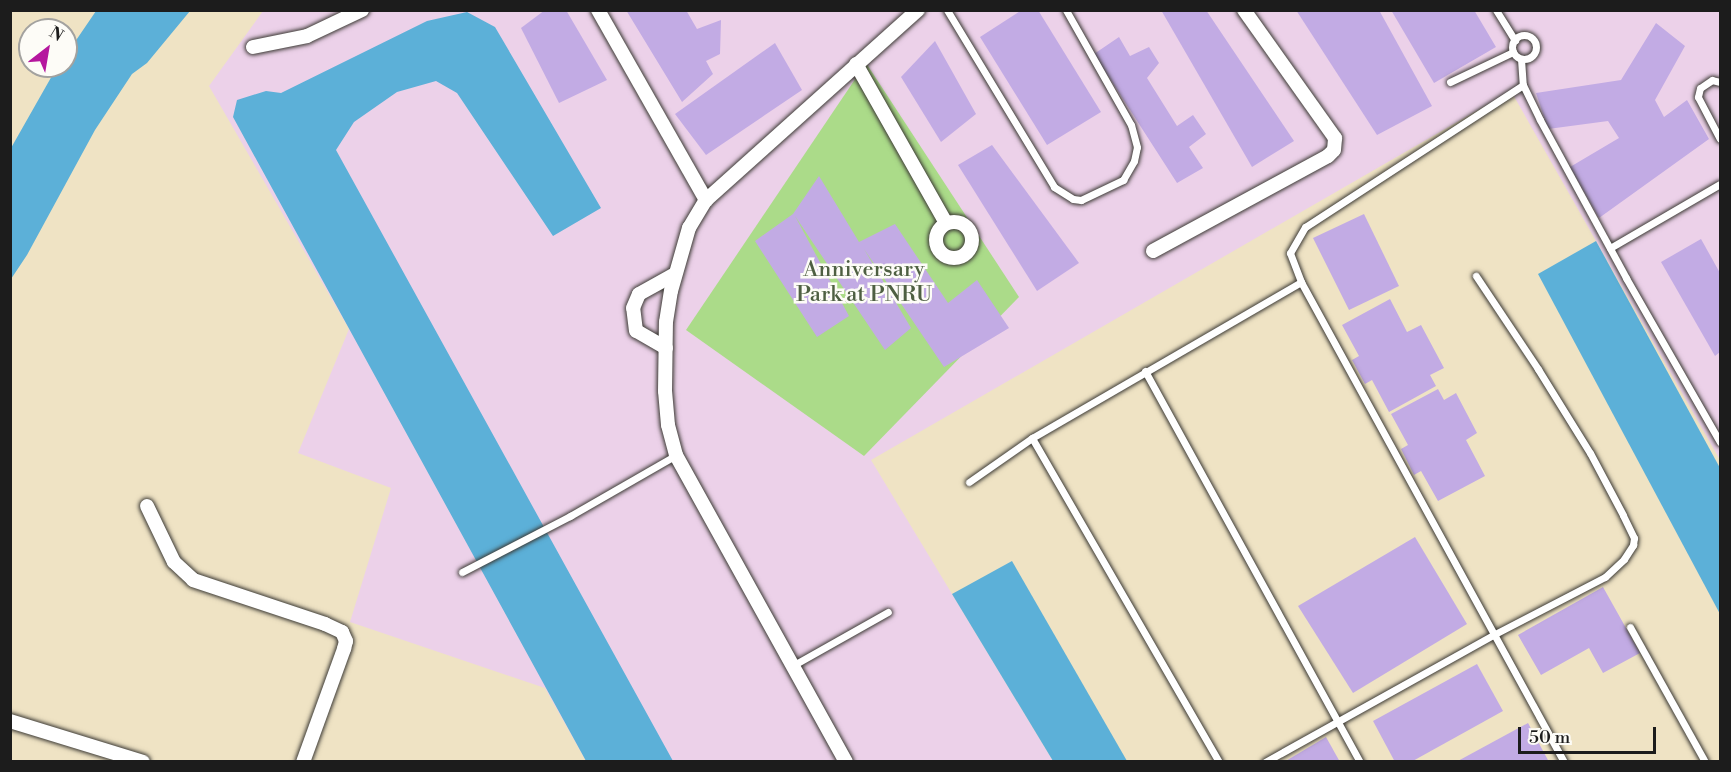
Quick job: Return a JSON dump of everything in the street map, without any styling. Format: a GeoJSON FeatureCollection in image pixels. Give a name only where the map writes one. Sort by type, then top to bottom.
{"type":"FeatureCollection","features":[{"type":"Feature","properties":{"kind":"street"},"geometry":{"type":"LineString","coordinates":[[253,47],[307,36],[362,10]]}},
{"type":"Feature","properties":{"kind":"street"},"geometry":{"type":"LineString","coordinates":[[598,10],[706,200]]}},
{"type":"Feature","properties":{"kind":"street"},"geometry":{"type":"LineString","coordinates":[[846,762],[676,455],[668,425],[665,391],[666,322],[675,274],[689,228],[706,200],[918,10]]}},
{"type":"Feature","properties":{"kind":"street"},"geometry":{"type":"LineString","coordinates":[[1153,251],[1328,156],[1334,150],[1335,138],[1244,10]]}},
{"type":"Feature","properties":{"kind":"street"},"geometry":{"type":"LineString","coordinates":[[856,64],[946,223]]}},
{"type":"Feature","properties":{"kind":"street"},"geometry":{"type":"LineString","coordinates":[[666,348],[636,331],[633,308],[639,294],[675,274]]}},
{"type":"Feature","properties":{"kind":"street"},"geometry":{"type":"LineString","coordinates":[[147,506],[174,562],[193,580],[325,624],[342,632],[346,641],[344,649],[303,762]]}},
{"type":"Feature","properties":{"kind":"street"},"geometry":{"type":"LineString","coordinates":[[10,721],[143,762]]}},
{"type":"Feature","properties":{"kind":"lane"},"geometry":{"type":"LineString","coordinates":[[947,10],[1054,188],[1073,199],[1081,200],[1123,180],[1134,161],[1137,147],[1131,125],[1066,10]]}},
{"type":"Feature","properties":{"kind":"lane"},"geometry":{"type":"LineString","coordinates":[[1496,10],[1515,40],[1513,52]]}},
{"type":"Feature","properties":{"kind":"lane"},"geometry":{"type":"LineString","coordinates":[[1515,40],[1526,35],[1536,42],[1537,50],[1533,57],[1521,59]]}},
{"type":"Feature","properties":{"kind":"lane"},"geometry":{"type":"LineString","coordinates":[[1513,52],[1521,59],[1523,85],[1610,248],[1720,442]]}},
{"type":"Feature","properties":{"kind":"lane"},"geometry":{"type":"LineString","coordinates":[[1450,82],[1513,52]]}},
{"type":"Feature","properties":{"kind":"lane"},"geometry":{"type":"LineString","coordinates":[[1720,82],[1715,79],[1706,84],[1699,90],[1698,97],[1720,140]]}},
{"type":"Feature","properties":{"kind":"lane"},"geometry":{"type":"LineString","coordinates":[[1523,85],[1305,227],[1290,253],[1300,282],[1564,762]]}},
{"type":"Feature","properties":{"kind":"lane"},"geometry":{"type":"LineString","coordinates":[[1610,248],[1720,184]]}},
{"type":"Feature","properties":{"kind":"lane"},"geometry":{"type":"LineString","coordinates":[[1265,762],[1337,719],[1493,634],[1605,577],[1624,559],[1633,545],[1634,538],[1590,453],[1476,276]]}},
{"type":"Feature","properties":{"kind":"lane"},"geometry":{"type":"LineString","coordinates":[[969,482],[1032,438],[1300,282]]}},
{"type":"Feature","properties":{"kind":"lane"},"geometry":{"type":"LineString","coordinates":[[1145,371],[1360,762]]}},
{"type":"Feature","properties":{"kind":"lane"},"geometry":{"type":"LineString","coordinates":[[1032,438],[1219,762]]}},
{"type":"Feature","properties":{"kind":"lane"},"geometry":{"type":"LineString","coordinates":[[462,572],[570,516],[676,455]]}},
{"type":"Feature","properties":{"kind":"lane"},"geometry":{"type":"LineString","coordinates":[[792,666],[888,612]]}},
{"type":"Feature","properties":{"kind":"lane"},"geometry":{"type":"LineString","coordinates":[[1630,627],[1705,762]]}},
{"type":"Feature","properties":{"kind":"shaded area"},"geometry":{"type":"Polygon","coordinates":[[[263,11],[1720,11],[1720,460],[1511,91],[871,460],[1053,761],[586,761],[545,688],[350,622],[391,488],[298,453],[349,329],[209,86],[263,11]]]}},
{"type":"Feature","properties":{"kind":"green space","name":"Anniversary Park at PNRU"},"geometry":{"type":"Polygon","coordinates":[[[866,63],[1019,297],[864,456],[686,330],[866,63]]]}},
{"type":"Feature","properties":{"kind":"water"},"geometry":{"type":"Polygon","coordinates":[[[96,11],[190,11],[147,63],[132,74],[95,130],[27,255],[11,279],[11,148],[51,78],[78,78],[78,37],[96,11]]]}},
{"type":"Feature","properties":{"kind":"water"},"geometry":{"type":"Polygon","coordinates":[[[467,12],[495,27],[601,208],[553,236],[457,93],[436,81],[397,92],[354,122],[336,150],[673,761],[586,761],[233,117],[237,100],[266,91],[281,93],[427,21],[467,12]]]}},
{"type":"Feature","properties":{"kind":"water"},"geometry":{"type":"Polygon","coordinates":[[[1596,241],[1720,468],[1720,614],[1538,274],[1596,241]]]}},
{"type":"Feature","properties":{"kind":"water"},"geometry":{"type":"Polygon","coordinates":[[[1012,561],[1127,761],[1053,761],[952,594],[1012,561]]]}},
{"type":"Feature","properties":{"kind":"building"},"geometry":{"type":"Polygon","coordinates":[[[545,10],[566,10],[607,80],[559,103],[521,28],[545,10]]]}},
{"type":"Feature","properties":{"kind":"building"},"geometry":{"type":"Polygon","coordinates":[[[626,10],[686,10],[697,29],[721,20],[720,54],[706,61],[713,74],[682,102],[626,10]]]}},
{"type":"Feature","properties":{"kind":"building"},"geometry":{"type":"Polygon","coordinates":[[[1022,10],[1038,10],[1101,112],[1047,145],[980,37],[1022,10]]]}},
{"type":"Feature","properties":{"kind":"building"},"geometry":{"type":"Polygon","coordinates":[[[1161,10],[1206,10],[1294,141],[1252,167],[1161,10]]]}},
{"type":"Feature","properties":{"kind":"building"},"geometry":{"type":"Polygon","coordinates":[[[1296,10],[1379,10],[1432,106],[1377,135],[1296,10]]]}},
{"type":"Feature","properties":{"kind":"building"},"geometry":{"type":"Polygon","coordinates":[[[1391,10],[1474,10],[1496,47],[1434,83],[1391,10]]]}},
{"type":"Feature","properties":{"kind":"building"},"geometry":{"type":"Polygon","coordinates":[[[1656,23],[1685,46],[1655,100],[1664,117],[1687,100],[1709,139],[1599,218],[1570,167],[1619,138],[1608,121],[1548,129],[1536,93],[1621,80],[1656,23]]]}},
{"type":"Feature","properties":{"kind":"building"},"geometry":{"type":"Polygon","coordinates":[[[1119,37],[1130,56],[1149,47],[1159,63],[1147,78],[1177,126],[1193,115],[1206,134],[1189,147],[1203,168],[1177,183],[1094,54],[1119,37]]]}},
{"type":"Feature","properties":{"kind":"building"},"geometry":{"type":"Polygon","coordinates":[[[935,41],[976,114],[941,142],[901,77],[935,41]]]}},
{"type":"Feature","properties":{"kind":"building"},"geometry":{"type":"Polygon","coordinates":[[[775,43],[802,90],[706,155],[675,114],[775,43]]]}},
{"type":"Feature","properties":{"kind":"building"},"geometry":{"type":"Polygon","coordinates":[[[992,145],[1079,263],[1037,291],[958,165],[992,145]]]}},
{"type":"Feature","properties":{"kind":"building"},"geometry":{"type":"Polygon","coordinates":[[[819,176],[859,242],[895,224],[948,303],[977,280],[1009,328],[944,367],[864,249],[911,328],[885,350],[795,216],[849,316],[817,337],[755,241],[793,214],[819,176]]]}},
{"type":"Feature","properties":{"kind":"building"},"geometry":{"type":"Polygon","coordinates":[[[1364,214],[1399,286],[1349,310],[1313,238],[1364,214]]]}},
{"type":"Feature","properties":{"kind":"building"},"geometry":{"type":"Polygon","coordinates":[[[1701,239],[1720,273],[1720,352],[1715,356],[1661,262],[1701,239]]]}},
{"type":"Feature","properties":{"kind":"building"},"geometry":{"type":"Polygon","coordinates":[[[1390,299],[1407,332],[1421,325],[1444,368],[1430,375],[1436,386],[1389,412],[1372,380],[1365,384],[1352,360],[1359,356],[1342,325],[1390,299]]]}},
{"type":"Feature","properties":{"kind":"building"},"geometry":{"type":"Polygon","coordinates":[[[1438,389],[1444,400],[1456,393],[1477,433],[1466,440],[1485,476],[1438,501],[1421,471],[1414,475],[1401,449],[1408,445],[1391,414],[1438,389]]]}},
{"type":"Feature","properties":{"kind":"building"},"geometry":{"type":"Polygon","coordinates":[[[1415,537],[1467,624],[1353,693],[1298,606],[1415,537]]]}},
{"type":"Feature","properties":{"kind":"building"},"geometry":{"type":"Polygon","coordinates":[[[1603,587],[1640,653],[1603,673],[1589,648],[1541,675],[1518,635],[1603,587]]]}},
{"type":"Feature","properties":{"kind":"building"},"geometry":{"type":"Polygon","coordinates":[[[1477,664],[1503,711],[1411,762],[1395,762],[1373,721],[1477,664]]]}},
{"type":"Feature","properties":{"kind":"building"},"geometry":{"type":"Polygon","coordinates":[[[1528,723],[1549,762],[1456,762],[1528,723]]]}},
{"type":"Feature","properties":{"kind":"building"},"geometry":{"type":"Polygon","coordinates":[[[1326,737],[1340,762],[1284,762],[1326,737]]]}}]}
